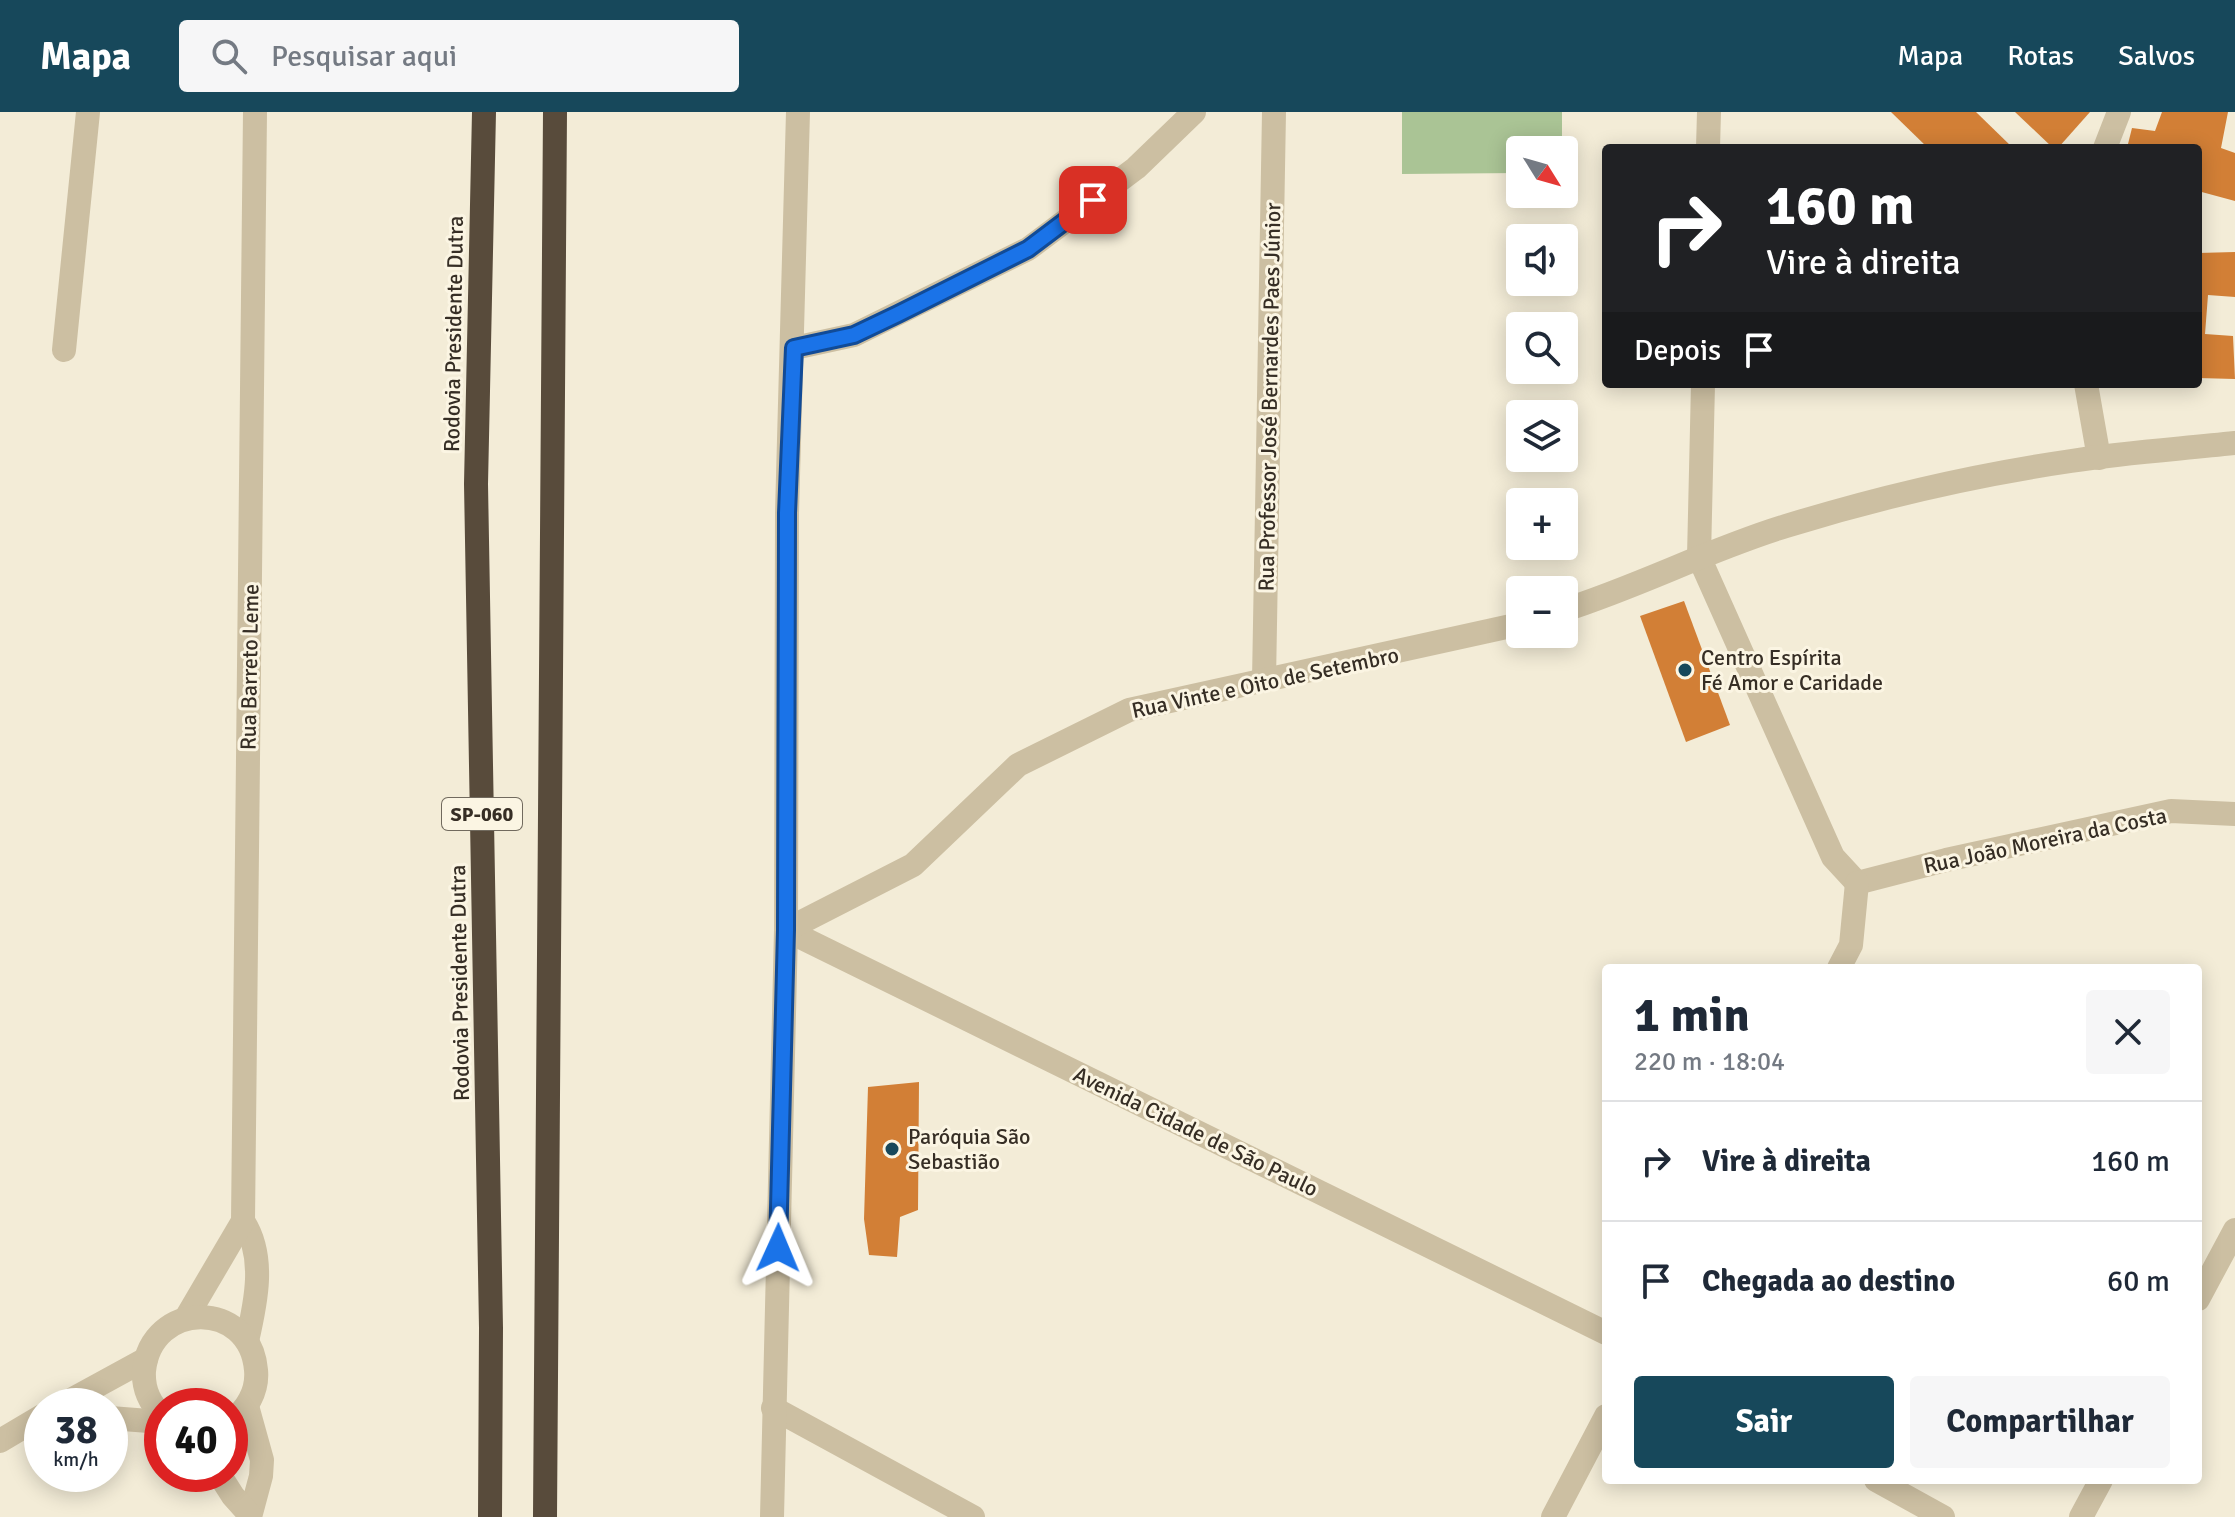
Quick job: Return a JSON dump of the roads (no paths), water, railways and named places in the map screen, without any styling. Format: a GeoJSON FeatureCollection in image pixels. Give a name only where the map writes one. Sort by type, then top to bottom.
{"type":"FeatureCollection","features":[{"type":"Feature","properties":{"kind":"highway","name":"Rodovia Presidente Dutra"},"geometry":{"type":"LineString","coordinates":[[484,112],[476,484],[491,1312],[490,1517]]}},
{"type":"Feature","properties":{"kind":"highway","name":"SP-060"},"geometry":{"type":"LineString","coordinates":[[545,1517],[555,112]]}},
{"type":"Feature","properties":{"kind":"street"},"geometry":{"type":"LineString","coordinates":[[64,350],[88,112]]}},
{"type":"Feature","properties":{"kind":"street","name":"Rua Barreto Leme"},"geometry":{"type":"LineString","coordinates":[[243,1221],[255,112]]}},
{"type":"Feature","properties":{"kind":"street"},"geometry":{"type":"LineString","coordinates":[[772,1517],[786,930],[787,513],[794,348],[798,112]]}},
{"type":"Feature","properties":{"kind":"street"},"geometry":{"type":"LineString","coordinates":[[794,348],[854,335],[1028,249],[1136,168],[1194,112]]}},
{"type":"Feature","properties":{"kind":"street","name":"Rua Professor José Bernardes Paes Júnior"},"geometry":{"type":"LineString","coordinates":[[1264,681],[1274,112]]}},
{"type":"Feature","properties":{"kind":"street"},"geometry":{"type":"LineString","coordinates":[[1708,144],[1709,112]]}},
{"type":"Feature","properties":{"kind":"street"},"geometry":{"type":"LineString","coordinates":[[2107,144],[2119,112]]}},
{"type":"Feature","properties":{"kind":"street"},"geometry":{"type":"LineString","coordinates":[[1703,388],[1699,557],[1833,857],[1857,883],[1851,945],[1841,964]]}},
{"type":"Feature","properties":{"kind":"street"},"geometry":{"type":"LineString","coordinates":[[2087,388],[2099,458]]}},
{"type":"Feature","properties":{"kind":"street"},"geometry":{"type":"LineString","coordinates":[[1578,606],[1785,526],[1946,482],[2099,458],[2235,443]]}},
{"type":"Feature","properties":{"kind":"street","name":"Rua Vinte e Oito de Setembro"},"geometry":{"type":"LineString","coordinates":[[786,930],[913,865],[1018,765],[1129,710],[1506,627]]}},
{"type":"Feature","properties":{"kind":"street","name":"Rua João Moreira da Costa"},"geometry":{"type":"LineString","coordinates":[[1857,883],[1946,860],[2171,811],[2235,814]]}},
{"type":"Feature","properties":{"kind":"street","name":"Avenida Cidade de São Paulo"},"geometry":{"type":"LineString","coordinates":[[786,930],[1602,1331]]}},
{"type":"Feature","properties":{"kind":"street"},"geometry":{"type":"LineString","coordinates":[[186,1318],[243,1221]]}},
{"type":"Feature","properties":{"kind":"street"},"geometry":{"type":"LineString","coordinates":[[243,1221],[255,1247],[254,1309],[247,1341]]}},
{"type":"Feature","properties":{"kind":"street"},"geometry":{"type":"LineString","coordinates":[[2202,1292],[2235,1230]]}},
{"type":"Feature","properties":{"kind":"street"},"geometry":{"type":"LineString","coordinates":[[146,1388],[146,1359],[151,1345],[172,1324],[186,1318],[204,1317],[220,1320],[235,1328],[247,1341],[257,1373],[254,1390],[248,1399]]}},
{"type":"Feature","properties":{"kind":"street"},"geometry":{"type":"LineString","coordinates":[[93,1388],[146,1359]]}},
{"type":"Feature","properties":{"kind":"street"},"geometry":{"type":"LineString","coordinates":[[773,1408],[973,1517]]}},
{"type":"Feature","properties":{"kind":"street"},"geometry":{"type":"LineString","coordinates":[[1553,1517],[1602,1424]]}},
{"type":"Feature","properties":{"kind":"street"},"geometry":{"type":"LineString","coordinates":[[0,1441],[24,1427]]}},
{"type":"Feature","properties":{"kind":"street"},"geometry":{"type":"LineString","coordinates":[[248,1428],[259,1443],[262,1460],[250,1516]]}},
{"type":"Feature","properties":{"kind":"street"},"geometry":{"type":"LineString","coordinates":[[1883,1484],[1943,1517]]}},
{"type":"Feature","properties":{"kind":"street"},"geometry":{"type":"LineString","coordinates":[[2081,1517],[2099,1484]]}},
{"type":"Feature","properties":{"kind":"street"},"geometry":{"type":"LineString","coordinates":[[230,1492],[250,1516]]}},
{"type":"Feature","properties":{"kind":"place","name":"Centro Espírita Fé Amor e Caridade"},"geometry":{"type":"Point","coordinates":[1685,670]}},
{"type":"Feature","properties":{"kind":"place","name":"Paróquia São Sebastião"},"geometry":{"type":"Point","coordinates":[892,1149]}}]}
